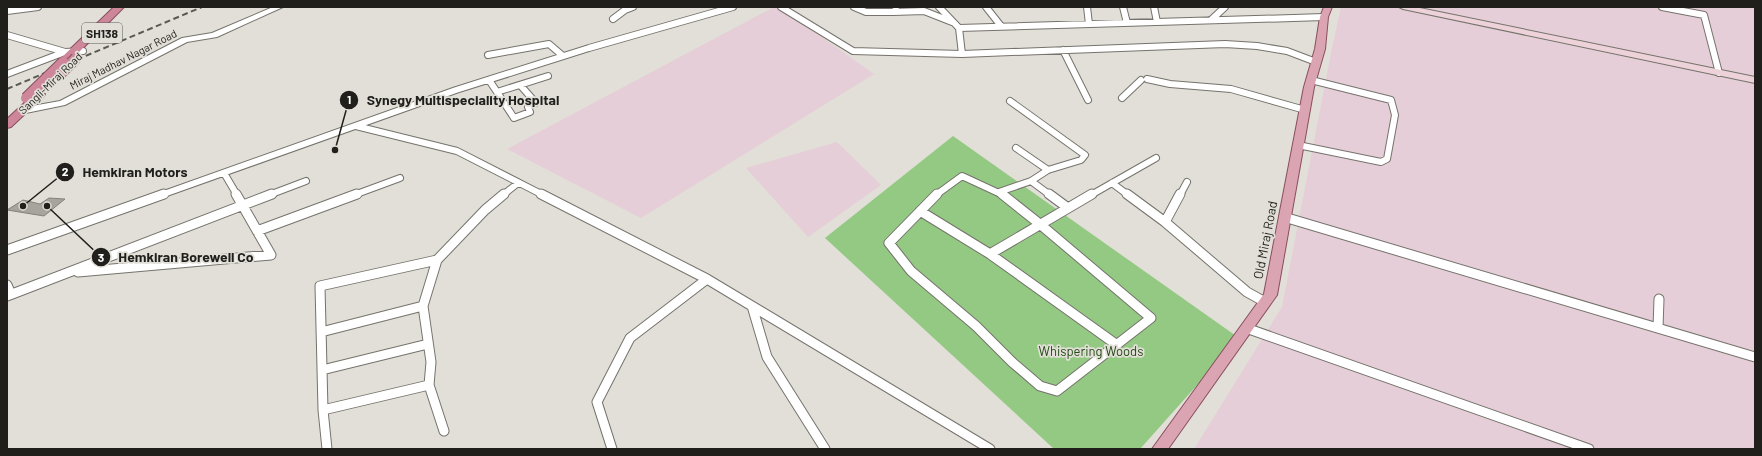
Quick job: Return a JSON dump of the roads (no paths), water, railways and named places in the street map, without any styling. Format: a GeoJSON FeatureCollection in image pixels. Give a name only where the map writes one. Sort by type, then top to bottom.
{"type":"FeatureCollection","features":[{"type":"Feature","properties":{"kind":"highway","name":"Sangli-Miraj Road"},"geometry":{"type":"LineString","coordinates":[[7,116],[23,103],[119,7]]}},
{"type":"Feature","properties":{"kind":"highway","name":"Sangli-Miraj Road"},"geometry":{"type":"LineString","coordinates":[[7,125],[23,103],[40,94],[72,55],[128,7]]}},
{"type":"Feature","properties":{"kind":"main road"},"geometry":{"type":"LineString","coordinates":[[1403,7],[1755,80]]}},
{"type":"Feature","properties":{"kind":"main road","name":"Old Miraj Road"},"geometry":{"type":"LineString","coordinates":[[1160,449],[1270,295],[1298,145],[1311,80],[1320,48],[1326,12]]}},
{"type":"Feature","properties":{"kind":"street"},"geometry":{"type":"LineString","coordinates":[[7,11],[38,7]]}},
{"type":"Feature","properties":{"kind":"street","name":"Miraj Madhav Nagar Road"},"geometry":{"type":"LineString","coordinates":[[23,103],[62,103],[185,40],[214,35],[279,7]]}},
{"type":"Feature","properties":{"kind":"street"},"geometry":{"type":"LineString","coordinates":[[614,19],[625,10],[633,7]]}},
{"type":"Feature","properties":{"kind":"street"},"geometry":{"type":"LineString","coordinates":[[7,250],[355,125],[489,80],[563,56],[733,7]]}},
{"type":"Feature","properties":{"kind":"street"},"geometry":{"type":"LineString","coordinates":[[781,7],[853,51],[962,54],[1225,44],[1257,46],[1287,51],[1316,62]]}},
{"type":"Feature","properties":{"kind":"street"},"geometry":{"type":"LineString","coordinates":[[854,7],[866,12],[924,11],[958,26],[1211,20],[1326,12]]}},
{"type":"Feature","properties":{"kind":"street"},"geometry":{"type":"LineString","coordinates":[[893,12],[902,7]]}},
{"type":"Feature","properties":{"kind":"street"},"geometry":{"type":"LineString","coordinates":[[939,7],[958,26],[962,54]]}},
{"type":"Feature","properties":{"kind":"street"},"geometry":{"type":"LineString","coordinates":[[986,7],[1001,26]]}},
{"type":"Feature","properties":{"kind":"street"},"geometry":{"type":"LineString","coordinates":[[1087,7],[1089,24]]}},
{"type":"Feature","properties":{"kind":"street"},"geometry":{"type":"LineString","coordinates":[[1123,7],[1127,22]]}},
{"type":"Feature","properties":{"kind":"street"},"geometry":{"type":"LineString","coordinates":[[1154,7],[1157,22]]}},
{"type":"Feature","properties":{"kind":"street"},"geometry":{"type":"LineString","coordinates":[[1211,20],[1225,7]]}},
{"type":"Feature","properties":{"kind":"street"},"geometry":{"type":"LineString","coordinates":[[1662,7],[1704,15],[1719,73]]}},
{"type":"Feature","properties":{"kind":"street"},"geometry":{"type":"LineString","coordinates":[[7,35],[72,55]]}},
{"type":"Feature","properties":{"kind":"street"},"geometry":{"type":"LineString","coordinates":[[488,55],[549,44],[563,56]]}},
{"type":"Feature","properties":{"kind":"street"},"geometry":{"type":"LineString","coordinates":[[1063,50],[1088,100]]}},
{"type":"Feature","properties":{"kind":"street"},"geometry":{"type":"LineString","coordinates":[[7,74],[72,55]]}},
{"type":"Feature","properties":{"kind":"street"},"geometry":{"type":"LineString","coordinates":[[497,92],[548,76]]}},
{"type":"Feature","properties":{"kind":"street"},"geometry":{"type":"LineString","coordinates":[[489,80],[514,118],[530,112],[528,107],[536,103],[521,86]]}},
{"type":"Feature","properties":{"kind":"street"},"geometry":{"type":"LineString","coordinates":[[1122,98],[1144,80],[1170,84],[1231,89],[1305,110]]}},
{"type":"Feature","properties":{"kind":"street"},"geometry":{"type":"LineString","coordinates":[[1298,145],[1380,162],[1387,159],[1395,115],[1391,100],[1311,80]]}},
{"type":"Feature","properties":{"kind":"street"},"geometry":{"type":"LineString","coordinates":[[999,192],[1031,180],[1048,170],[1081,160],[1085,155],[1010,101]]}},
{"type":"Feature","properties":{"kind":"street"},"geometry":{"type":"LineString","coordinates":[[355,125],[457,151],[707,280],[990,449]]}},
{"type":"Feature","properties":{"kind":"street"},"geometry":{"type":"LineString","coordinates":[[1016,148],[1048,170]]}},
{"type":"Feature","properties":{"kind":"street"},"geometry":{"type":"LineString","coordinates":[[990,254],[1003,245],[1041,225],[1156,158]]}},
{"type":"Feature","properties":{"kind":"street"},"geometry":{"type":"LineString","coordinates":[[68,273],[271,255],[224,172]]}},
{"type":"Feature","properties":{"kind":"street"},"geometry":{"type":"LineString","coordinates":[[962,176],[999,192],[1041,225],[1152,318],[1057,390],[1040,386],[1012,362],[976,326],[911,271],[889,243],[920,211],[932,198],[962,176]]}},
{"type":"Feature","properties":{"kind":"street"},"geometry":{"type":"LineString","coordinates":[[257,231],[400,178]]}},
{"type":"Feature","properties":{"kind":"street"},"geometry":{"type":"LineString","coordinates":[[1031,180],[1068,208]]}},
{"type":"Feature","properties":{"kind":"street"},"geometry":{"type":"LineString","coordinates":[[7,285],[9,295],[306,181]]}},
{"type":"Feature","properties":{"kind":"street"},"geometry":{"type":"LineString","coordinates":[[1165,222],[1187,182]]}},
{"type":"Feature","properties":{"kind":"street"},"geometry":{"type":"LineString","coordinates":[[444,431],[429,385],[431,362],[423,306],[437,260],[485,210],[518,183]]}},
{"type":"Feature","properties":{"kind":"street"},"geometry":{"type":"LineString","coordinates":[[1112,183],[1165,222],[1247,292],[1265,302]]}},
{"type":"Feature","properties":{"kind":"street"},"geometry":{"type":"LineString","coordinates":[[920,211],[990,254],[1117,345]]}},
{"type":"Feature","properties":{"kind":"street"},"geometry":{"type":"LineString","coordinates":[[1284,217],[1755,357]]}},
{"type":"Feature","properties":{"kind":"street"},"geometry":{"type":"LineString","coordinates":[[327,449],[323,410],[320,286],[437,260]]}},
{"type":"Feature","properties":{"kind":"street"},"geometry":{"type":"LineString","coordinates":[[612,449],[597,402],[630,338],[707,280]]}},
{"type":"Feature","properties":{"kind":"street"},"geometry":{"type":"LineString","coordinates":[[1658,328],[1659,299]]}},
{"type":"Feature","properties":{"kind":"street"},"geometry":{"type":"LineString","coordinates":[[321,332],[423,306]]}},
{"type":"Feature","properties":{"kind":"street"},"geometry":{"type":"LineString","coordinates":[[752,306],[767,357],[825,449]]}},
{"type":"Feature","properties":{"kind":"street"},"geometry":{"type":"LineString","coordinates":[[1246,328],[1589,449]]}},
{"type":"Feature","properties":{"kind":"street"},"geometry":{"type":"LineString","coordinates":[[322,370],[428,344]]}},
{"type":"Feature","properties":{"kind":"street"},"geometry":{"type":"LineString","coordinates":[[323,410],[429,385]]}},
{"type":"Feature","properties":{"kind":"railway"},"geometry":{"type":"LineString","coordinates":[[7,89],[202,7]]}},
{"type":"Feature","properties":{"kind":"place","name":"Synegy Multispeciality Hospital"},"geometry":{"type":"Point","coordinates":[335,150]}},
{"type":"Feature","properties":{"kind":"place","name":"Hemkiran Motors"},"geometry":{"type":"Point","coordinates":[23,206]}},
{"type":"Feature","properties":{"kind":"place","name":"Hemkiran Borewell Co"},"geometry":{"type":"Point","coordinates":[47,206]}},
{"type":"Feature","properties":{"kind":"park label","name":"Whispering Woods"},"geometry":{"type":"Point","coordinates":[1091,351]}}]}
